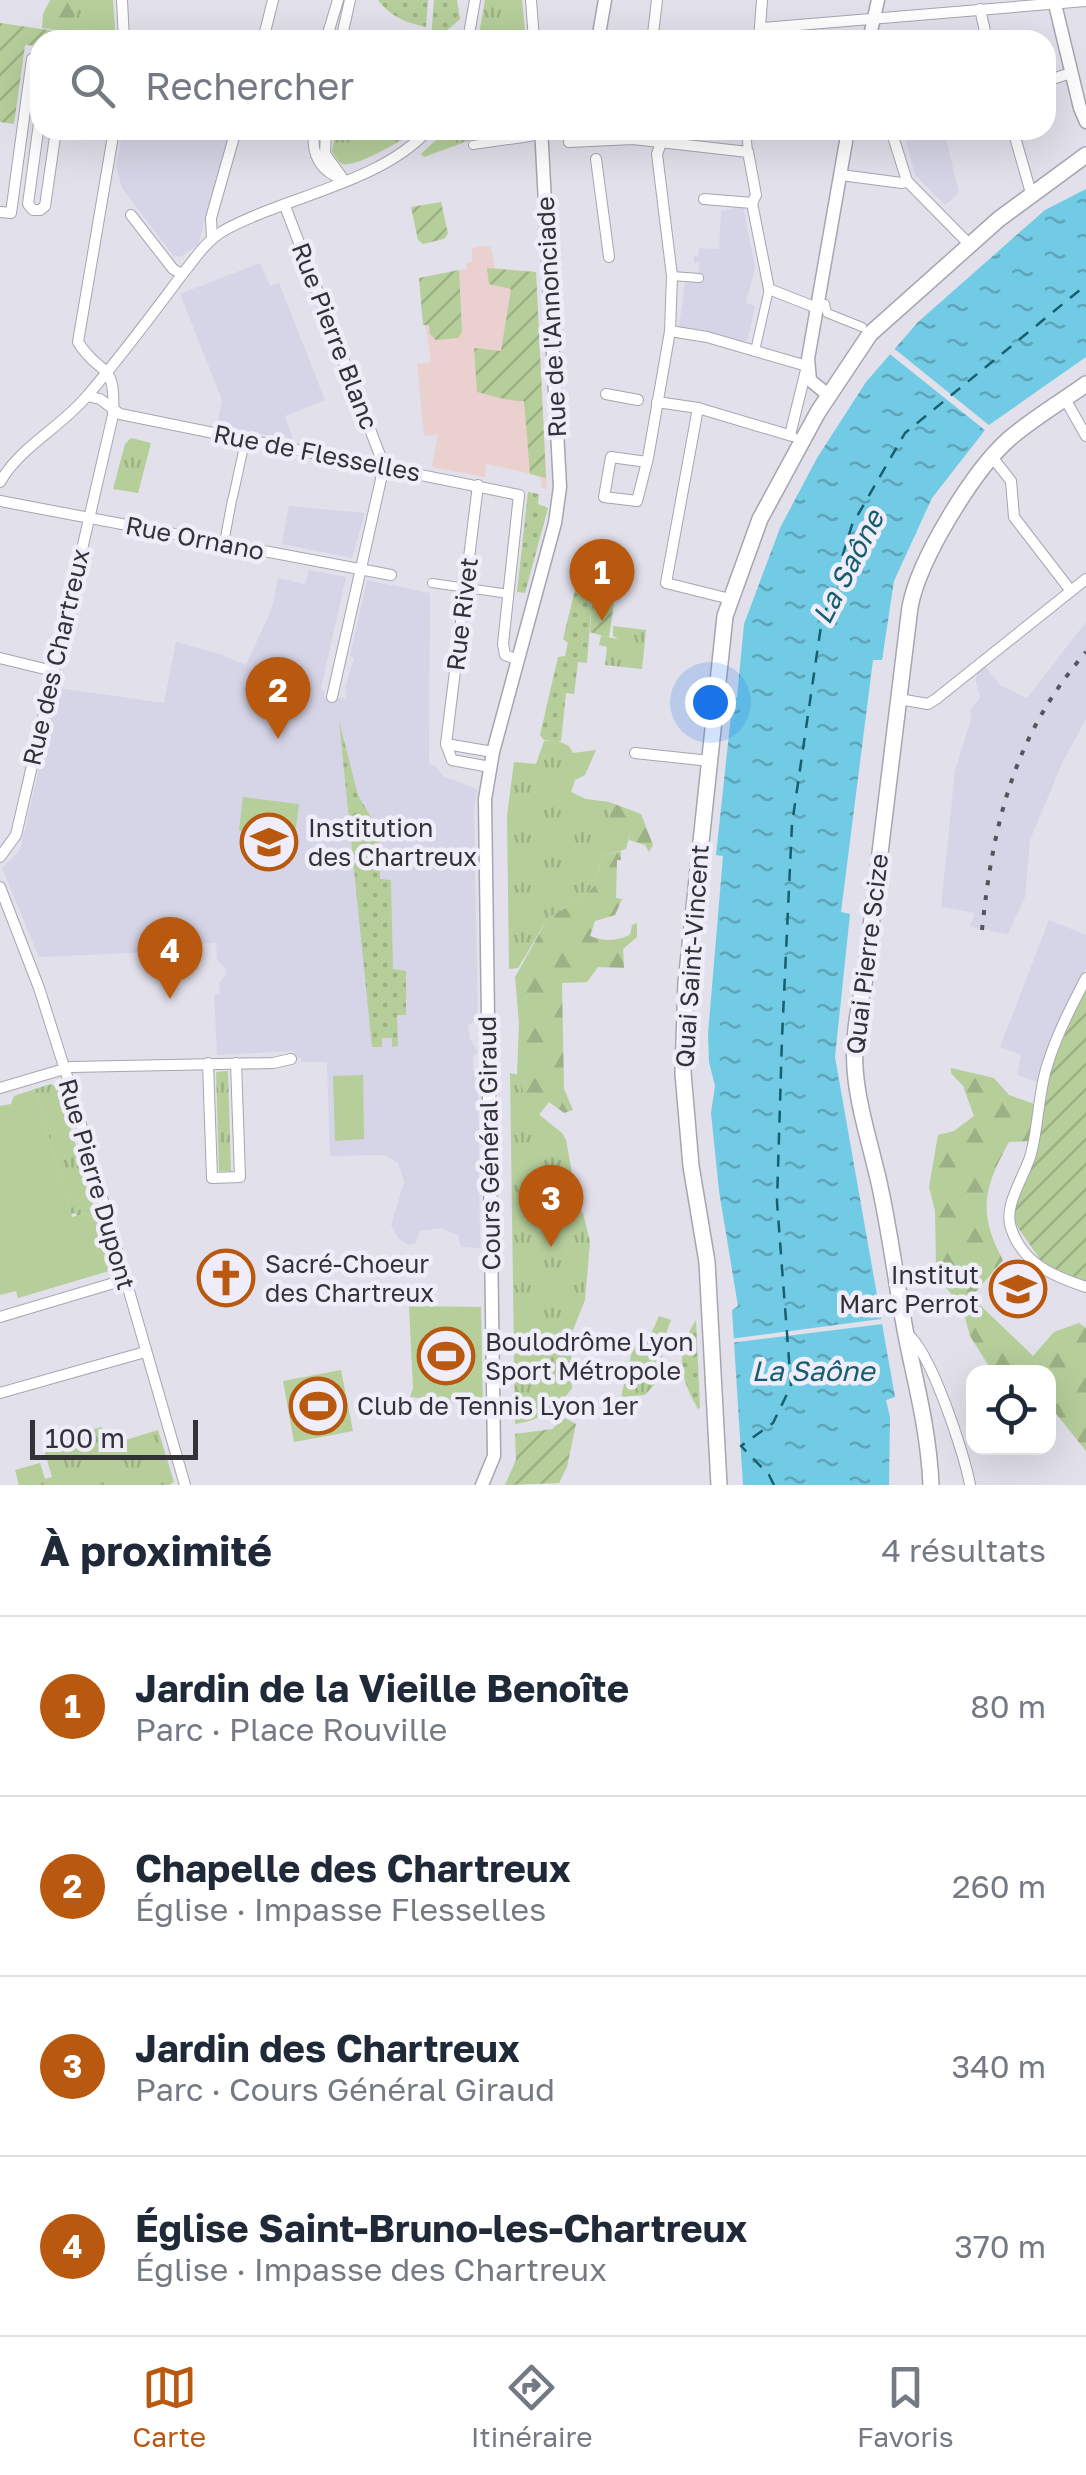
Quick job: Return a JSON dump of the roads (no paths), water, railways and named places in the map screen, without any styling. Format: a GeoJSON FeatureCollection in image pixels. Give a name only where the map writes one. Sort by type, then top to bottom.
{"type":"FeatureCollection","features":[{"type":"Feature","properties":{"kind":"main road","name":"Quai Saint-Vincent"},"geometry":{"type":"LineString","coordinates":[[719,1485],[707,1262],[690,1166],[682,1074],[686,983],[725,616],[760,518],[795,438],[870,334],[1031,193],[1086,156]]}},
{"type":"Feature","properties":{"kind":"main road","name":"Quai Pierre Scize"},"geometry":{"type":"LineString","coordinates":[[931,1485],[926,1420],[853,1073],[912,592],[956,508],[992,457],[1005,443],[1086,384]]}},
{"type":"Feature","properties":{"kind":"street"},"geometry":{"type":"LineString","coordinates":[[122,0],[124,30]]}},
{"type":"Feature","properties":{"kind":"street"},"geometry":{"type":"LineString","coordinates":[[265,30],[273,0]]}},
{"type":"Feature","properties":{"kind":"street"},"geometry":{"type":"LineString","coordinates":[[329,30],[338,0]]}},
{"type":"Feature","properties":{"kind":"street"},"geometry":{"type":"LineString","coordinates":[[343,30],[350,0]]}},
{"type":"Feature","properties":{"kind":"street"},"geometry":{"type":"LineString","coordinates":[[470,30],[475,0]]}},
{"type":"Feature","properties":{"kind":"street"},"geometry":{"type":"LineString","coordinates":[[531,0],[533,30]]}},
{"type":"Feature","properties":{"kind":"street"},"geometry":{"type":"LineString","coordinates":[[600,30],[605,0]]}},
{"type":"Feature","properties":{"kind":"street"},"geometry":{"type":"LineString","coordinates":[[651,30],[657,0]]}},
{"type":"Feature","properties":{"kind":"street"},"geometry":{"type":"LineString","coordinates":[[761,30],[762,0]]}},
{"type":"Feature","properties":{"kind":"street"},"geometry":{"type":"LineString","coordinates":[[872,30],[878,0]]}},
{"type":"Feature","properties":{"kind":"street"},"geometry":{"type":"LineString","coordinates":[[789,30],[980,4],[1086,0]]}},
{"type":"Feature","properties":{"kind":"street"},"geometry":{"type":"LineString","coordinates":[[1054,1],[1086,122]]}},
{"type":"Feature","properties":{"kind":"street"},"geometry":{"type":"LineString","coordinates":[[980,4],[985,30]]}},
{"type":"Feature","properties":{"kind":"street"},"geometry":{"type":"LineString","coordinates":[[5,213],[30,69]]}},
{"type":"Feature","properties":{"kind":"street"},"geometry":{"type":"LineString","coordinates":[[1056,78],[1071,73]]}},
{"type":"Feature","properties":{"kind":"street"},"geometry":{"type":"LineString","coordinates":[[37,140],[28,204],[33,210],[45,206],[55,140]]}},
{"type":"Feature","properties":{"kind":"street"},"geometry":{"type":"LineString","coordinates":[[107,369],[78,342],[112,140]]}},
{"type":"Feature","properties":{"kind":"street"},"geometry":{"type":"LineString","coordinates":[[212,239],[210,226],[233,140]]}},
{"type":"Feature","properties":{"kind":"street"},"geometry":{"type":"LineString","coordinates":[[313,140],[322,168],[345,180]]}},
{"type":"Feature","properties":{"kind":"street"},"geometry":{"type":"LineString","coordinates":[[326,140],[328,163],[345,180]]}},
{"type":"Feature","properties":{"kind":"street"},"geometry":{"type":"LineString","coordinates":[[0,482],[14,460],[87,396],[212,239],[240,223],[378,165],[418,140]]}},
{"type":"Feature","properties":{"kind":"street"},"geometry":{"type":"LineString","coordinates":[[472,145],[498,140]]}},
{"type":"Feature","properties":{"kind":"street","name":"Rue de l'Annonciade"},"geometry":{"type":"LineString","coordinates":[[518,660],[559,502],[539,140]]}},
{"type":"Feature","properties":{"kind":"street"},"geometry":{"type":"LineString","coordinates":[[569,142],[623,140]]}},
{"type":"Feature","properties":{"kind":"street"},"geometry":{"type":"LineString","coordinates":[[640,140],[748,152]]}},
{"type":"Feature","properties":{"kind":"street"},"geometry":{"type":"LineString","coordinates":[[647,462],[611,456],[603,495],[637,501],[647,462],[658,402],[670,331],[672,276],[657,154],[666,140]]}},
{"type":"Feature","properties":{"kind":"street"},"geometry":{"type":"LineString","coordinates":[[747,140],[756,195],[752,203],[769,289],[756,351]]}},
{"type":"Feature","properties":{"kind":"street"},"geometry":{"type":"LineString","coordinates":[[828,396],[810,380],[807,366],[821,306],[846,140]]}},
{"type":"Feature","properties":{"kind":"street"},"geometry":{"type":"LineString","coordinates":[[895,140],[906,181],[970,246]]}},
{"type":"Feature","properties":{"kind":"street"},"geometry":{"type":"LineString","coordinates":[[1016,140],[1031,193]]}},
{"type":"Feature","properties":{"kind":"street"},"geometry":{"type":"LineString","coordinates":[[596,159],[609,258]]}},
{"type":"Feature","properties":{"kind":"street"},"geometry":{"type":"LineString","coordinates":[[841,175],[906,181]]}},
{"type":"Feature","properties":{"kind":"street"},"geometry":{"type":"LineString","coordinates":[[704,199],[752,203]]}},
{"type":"Feature","properties":{"kind":"street","name":"Rue Pierre Blanc"},"geometry":{"type":"LineString","coordinates":[[285,206],[384,466]]}},
{"type":"Feature","properties":{"kind":"street"},"geometry":{"type":"LineString","coordinates":[[131,214],[173,269],[182,274]]}},
{"type":"Feature","properties":{"kind":"street"},"geometry":{"type":"LineString","coordinates":[[672,276],[699,278]]}},
{"type":"Feature","properties":{"kind":"street"},"geometry":{"type":"LineString","coordinates":[[769,289],[821,306],[827,313],[862,327]]}},
{"type":"Feature","properties":{"kind":"street"},"geometry":{"type":"LineString","coordinates":[[670,331],[708,337],[807,366]]}},
{"type":"Feature","properties":{"kind":"street","name":"Quai Saint-Vincent"},"geometry":{"type":"LineString","coordinates":[[795,438],[807,366]]}},
{"type":"Feature","properties":{"kind":"street","name":"Rue des Chartreux"},"geometry":{"type":"LineString","coordinates":[[0,857],[16,835],[104,454],[114,384],[107,369]]}},
{"type":"Feature","properties":{"kind":"street"},"geometry":{"type":"LineString","coordinates":[[606,394],[638,400]]}},
{"type":"Feature","properties":{"kind":"street","name":"Rue de Flesselles"},"geometry":{"type":"LineString","coordinates":[[87,396],[100,398],[117,414],[515,492],[521,498],[509,594]]}},
{"type":"Feature","properties":{"kind":"street"},"geometry":{"type":"LineString","coordinates":[[1065,398],[1086,436]]}},
{"type":"Feature","properties":{"kind":"street"},"geometry":{"type":"LineString","coordinates":[[658,402],[698,408],[795,438]]}},
{"type":"Feature","properties":{"kind":"street"},"geometry":{"type":"LineString","coordinates":[[698,408],[666,583],[730,599]]}},
{"type":"Feature","properties":{"kind":"street"},"geometry":{"type":"LineString","coordinates":[[224,543],[245,442]]}},
{"type":"Feature","properties":{"kind":"street"},"geometry":{"type":"LineString","coordinates":[[992,457],[1011,482],[1014,517],[1071,591]]}},
{"type":"Feature","properties":{"kind":"street"},"geometry":{"type":"LineString","coordinates":[[332,697],[384,466]]}},
{"type":"Feature","properties":{"kind":"street","name":"Rue Rivet"},"geometry":{"type":"LineString","coordinates":[[446,744],[478,485]]}},
{"type":"Feature","properties":{"kind":"street","name":"Rue Ornano"},"geometry":{"type":"LineString","coordinates":[[0,501],[391,576]]}},
{"type":"Feature","properties":{"kind":"street"},"geometry":{"type":"LineString","coordinates":[[899,700],[928,704],[936,700],[1086,579]]}},
{"type":"Feature","properties":{"kind":"street"},"geometry":{"type":"LineString","coordinates":[[432,583],[509,594],[503,650],[509,658],[518,660]]}},
{"type":"Feature","properties":{"kind":"street"},"geometry":{"type":"LineString","coordinates":[[0,658],[53,671]]}},
{"type":"Feature","properties":{"kind":"street","name":"Cours Général Giraud"},"geometry":{"type":"LineString","coordinates":[[482,1485],[494,1456],[486,798],[492,752],[518,660]]}},
{"type":"Feature","properties":{"kind":"street"},"geometry":{"type":"LineString","coordinates":[[446,744],[492,752]]}},
{"type":"Feature","properties":{"kind":"street"},"geometry":{"type":"LineString","coordinates":[[446,744],[452,760],[490,767]]}},
{"type":"Feature","properties":{"kind":"street"},"geometry":{"type":"LineString","coordinates":[[635,753],[710,761]]}},
{"type":"Feature","properties":{"kind":"street","name":"Rue Pierre Dupont"},"geometry":{"type":"LineString","coordinates":[[0,887],[64,1069],[185,1485]]}},
{"type":"Feature","properties":{"kind":"street"},"geometry":{"type":"LineString","coordinates":[[1086,978],[1048,1062],[1030,1156],[1009,1221],[1037,1266],[1050,1276],[1086,1287]]}},
{"type":"Feature","properties":{"kind":"street"},"geometry":{"type":"LineString","coordinates":[[0,1088],[64,1069],[291,1059]]}},
{"type":"Feature","properties":{"kind":"street"},"geometry":{"type":"LineString","coordinates":[[208,1063],[212,1178],[240,1177],[236,1063]]}},
{"type":"Feature","properties":{"kind":"street"},"geometry":{"type":"LineString","coordinates":[[0,1317],[124,1280]]}},
{"type":"Feature","properties":{"kind":"street"},"geometry":{"type":"LineString","coordinates":[[906,1334],[923,1350],[958,1441],[970,1485]]}},
{"type":"Feature","properties":{"kind":"street"},"geometry":{"type":"LineString","coordinates":[[0,1393],[146,1352]]}},
{"type":"Feature","properties":{"kind":"water","name":"La Saône"},"geometry":{"type":"Polygon","coordinates":[[[1086,189],[1086,357],[989,425],[932,498],[894,581],[882,660],[873,660],[841,912],[850,914],[835,1057],[895,1397],[886,1400],[890,1417],[889,1485],[743,1485],[732,1310],[738,1306],[719,1191],[711,1113],[715,1086],[708,1034],[723,856],[716,855],[744,624],[780,528],[817,458],[866,382],[918,322],[1045,210],[1086,189]]]}},
{"type":"Feature","properties":{"kind":"railway"},"geometry":{"type":"LineString","coordinates":[[982,930],[993,853],[1011,782],[1041,715],[1086,652]]}},
{"type":"Feature","properties":{"kind":"place","name":"Jardin de la Vieille Benoîte"},"geometry":{"type":"Point","coordinates":[602,621]}},
{"type":"Feature","properties":{"kind":"place","name":"Chapelle des Chartreux"},"geometry":{"type":"Point","coordinates":[278,739]}},
{"type":"Feature","properties":{"kind":"place","name":"Institution des Chartreux"},"geometry":{"type":"Point","coordinates":[269,842]}},
{"type":"Feature","properties":{"kind":"place","name":"Église Saint-Bruno-les-Chartreux"},"geometry":{"type":"Point","coordinates":[170,999]}},
{"type":"Feature","properties":{"kind":"place","name":"Jardin des Chartreux"},"geometry":{"type":"Point","coordinates":[551,1247]}},
{"type":"Feature","properties":{"kind":"place","name":"Sacré-Choeur des Chartreux"},"geometry":{"type":"Point","coordinates":[226,1278]}},
{"type":"Feature","properties":{"kind":"place","name":"Institut Marc Perrot"},"geometry":{"type":"Point","coordinates":[1018,1289]}},
{"type":"Feature","properties":{"kind":"place","name":"Boulodrôme Lyon Sport Métropole"},"geometry":{"type":"Point","coordinates":[446,1356]}},
{"type":"Feature","properties":{"kind":"place","name":"Club de Tennis Lyon 1er"},"geometry":{"type":"Point","coordinates":[318,1406]}}]}
